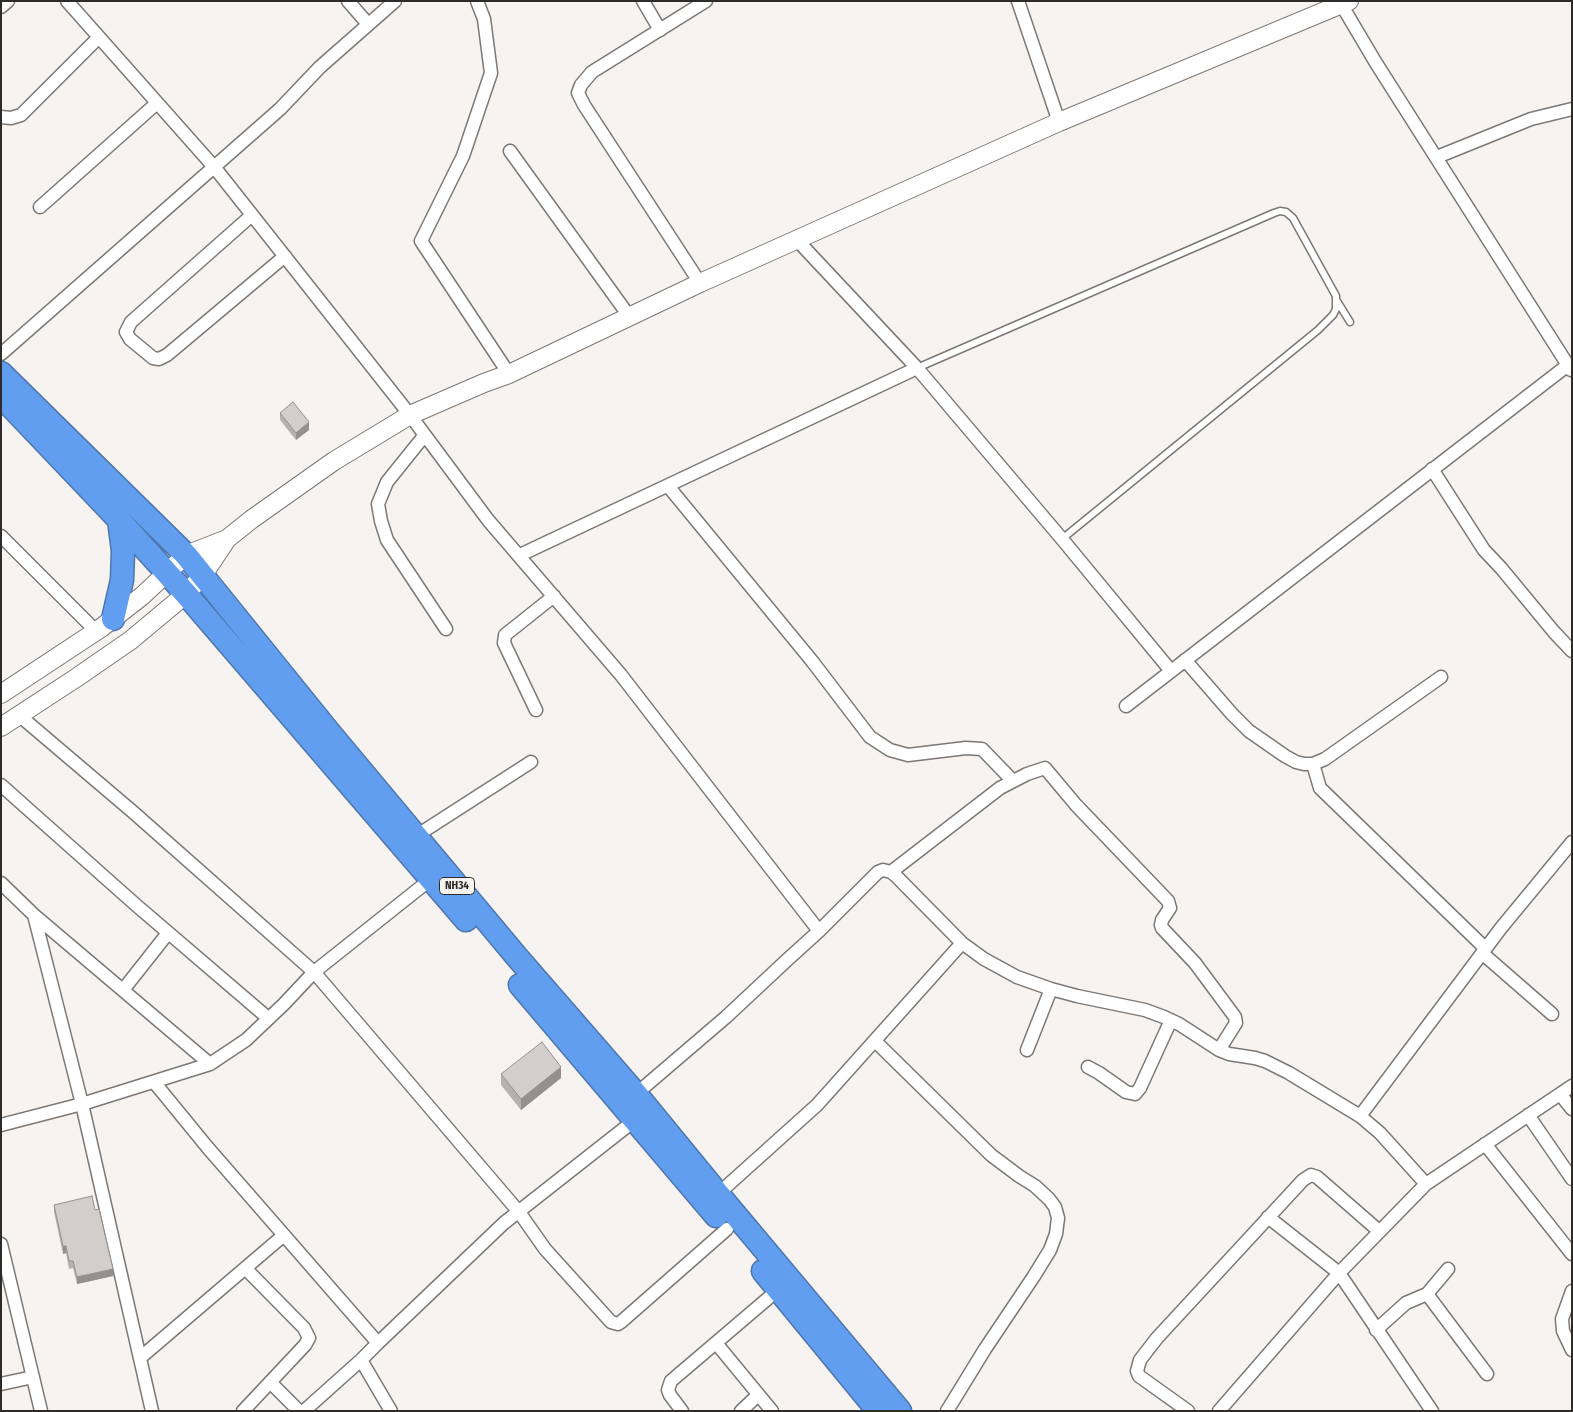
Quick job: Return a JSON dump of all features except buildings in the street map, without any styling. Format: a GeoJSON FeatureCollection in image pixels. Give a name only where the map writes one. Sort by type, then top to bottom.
{"type":"FeatureCollection","features":[{"type":"Feature","properties":{"kind":"highway","name":"NH34"},"geometry":{"type":"LineString","coordinates":[[1,373],[186,555],[328,732],[517,957],[636,1094],[900,1411]]}},
{"type":"Feature","properties":{"kind":"highway","name":"NH34"},"geometry":{"type":"LineString","coordinates":[[1,396],[119,520],[186,594],[779,1289],[878,1411]]}},
{"type":"Feature","properties":{"kind":"highway"},"geometry":{"type":"LineString","coordinates":[[105,625],[122,580],[123,551],[119,520]]}},
{"type":"Feature","properties":{"kind":"street"},"geometry":{"type":"LineString","coordinates":[[1,7],[8,1]]}},
{"type":"Feature","properties":{"kind":"street"},"geometry":{"type":"LineString","coordinates":[[67,1],[215,168],[410,415],[488,520],[621,675],[819,931]]}},
{"type":"Feature","properties":{"kind":"street"},"geometry":{"type":"LineString","coordinates":[[348,1],[368,24]]}},
{"type":"Feature","properties":{"kind":"street"},"geometry":{"type":"LineString","coordinates":[[1,354],[280,110],[320,67],[395,1]]}},
{"type":"Feature","properties":{"kind":"street"},"geometry":{"type":"LineString","coordinates":[[477,1],[484,19],[491,73],[463,156],[421,241],[509,374]]}},
{"type":"Feature","properties":{"kind":"street"},"geometry":{"type":"LineString","coordinates":[[642,1],[660,30]]}},
{"type":"Feature","properties":{"kind":"street"},"geometry":{"type":"LineString","coordinates":[[700,283],[578,93],[580,85],[592,72],[706,1]]}},
{"type":"Feature","properties":{"kind":"street"},"geometry":{"type":"LineString","coordinates":[[1018,1],[1060,122]]}},
{"type":"Feature","properties":{"kind":"street"},"geometry":{"type":"LineString","coordinates":[[1,694],[105,625],[142,596],[186,555],[227,539],[334,461],[410,415],[509,374],[700,283],[1060,122],[1343,2],[1376,63],[1570,368],[1432,470],[1126,706]]}},
{"type":"Feature","properties":{"kind":"street"},"geometry":{"type":"LineString","coordinates":[[1,117],[11,118],[21,115],[99,37]]}},
{"type":"Feature","properties":{"kind":"street"},"geometry":{"type":"LineString","coordinates":[[40,207],[157,103]]}},
{"type":"Feature","properties":{"kind":"street"},"geometry":{"type":"LineString","coordinates":[[1437,157],[1531,119],[1572,109]]}},
{"type":"Feature","properties":{"kind":"street"},"geometry":{"type":"LineString","coordinates":[[510,151],[629,316]]}},
{"type":"Feature","properties":{"kind":"street"},"geometry":{"type":"LineString","coordinates":[[252,215],[131,322],[126,332],[130,338],[153,358],[159,359],[167,355],[285,256]]}},
{"type":"Feature","properties":{"kind":"street"},"geometry":{"type":"LineString","coordinates":[[797,240],[917,368],[1171,671]]}},
{"type":"Feature","properties":{"kind":"street"},"geometry":{"type":"LineString","coordinates":[[520,555],[917,368]]}},
{"type":"Feature","properties":{"kind":"street"},"geometry":{"type":"LineString","coordinates":[[424,436],[387,482],[378,504],[381,521],[388,540],[446,629]]}},
{"type":"Feature","properties":{"kind":"street"},"geometry":{"type":"LineString","coordinates":[[1432,470],[1484,550],[1502,568],[1554,632],[1572,651]]}},
{"type":"Feature","properties":{"kind":"street"},"geometry":{"type":"LineString","coordinates":[[668,486],[812,661],[870,736],[890,750],[908,755],[966,748],[982,749],[1013,781]]}},
{"type":"Feature","properties":{"kind":"street"},"geometry":{"type":"LineString","coordinates":[[1,536],[105,625]]}},
{"type":"Feature","properties":{"kind":"street"},"geometry":{"type":"LineString","coordinates":[[1,727],[131,640],[186,594],[203,575],[227,539]]}},
{"type":"Feature","properties":{"kind":"street"},"geometry":{"type":"LineString","coordinates":[[536,710],[504,643],[504,635],[554,596]]}},
{"type":"Feature","properties":{"kind":"street"},"geometry":{"type":"LineString","coordinates":[[1186,660],[1249,731],[1296,762],[1313,764],[1325,759],[1441,677]]}},
{"type":"Feature","properties":{"kind":"street"},"geometry":{"type":"LineString","coordinates":[[20,716],[133,812],[314,972],[519,1212],[546,1249],[607,1318],[615,1324],[621,1322],[727,1229]]}},
{"type":"Feature","properties":{"kind":"street"},"geometry":{"type":"LineString","coordinates":[[416,836],[531,762]]}},
{"type":"Feature","properties":{"kind":"street"},"geometry":{"type":"LineString","coordinates":[[1313,764],[1320,788],[1484,951],[1552,1014]]}},
{"type":"Feature","properties":{"kind":"street"},"geometry":{"type":"LineString","coordinates":[[891,872],[1000,788],[1045,768],[1076,805],[1168,901],[1170,908],[1160,925],[1195,963],[1235,1017],[1236,1023],[1219,1050]]}},
{"type":"Feature","properties":{"kind":"street"},"geometry":{"type":"LineString","coordinates":[[1,785],[168,933],[268,1018]]}},
{"type":"Feature","properties":{"kind":"street"},"geometry":{"type":"LineString","coordinates":[[1360,1116],[1484,951],[1572,842]]}},
{"type":"Feature","properties":{"kind":"street"},"geometry":{"type":"LineString","coordinates":[[636,1094],[726,1017],[819,931],[878,872],[883,870],[891,872],[962,943],[1017,977],[1077,996],[1145,1010],[1171,1020],[1219,1050],[1229,1054],[1265,1060],[1289,1073],[1360,1116],[1380,1133],[1426,1184]]}},
{"type":"Feature","properties":{"kind":"street"},"geometry":{"type":"LineString","coordinates":[[1,1125],[82,1104],[210,1064],[246,1040],[314,972],[431,879]]}},
{"type":"Feature","properties":{"kind":"street"},"geometry":{"type":"LineString","coordinates":[[1,883],[34,915],[210,1064]]}},
{"type":"Feature","properties":{"kind":"street"},"geometry":{"type":"LineString","coordinates":[[34,915],[82,1104],[152,1411]]}},
{"type":"Feature","properties":{"kind":"street"},"geometry":{"type":"LineString","coordinates":[[122,990],[168,933]]}},
{"type":"Feature","properties":{"kind":"street"},"geometry":{"type":"LineString","coordinates":[[718,1194],[817,1106],[962,943]]}},
{"type":"Feature","properties":{"kind":"street"},"geometry":{"type":"LineString","coordinates":[[1027,1050],[1051,989]]}},
{"type":"Feature","properties":{"kind":"street"},"geometry":{"type":"LineString","coordinates":[[1088,1067],[1126,1092],[1138,1093],[1171,1020]]}},
{"type":"Feature","properties":{"kind":"street"},"geometry":{"type":"LineString","coordinates":[[875,1041],[991,1155],[1035,1186],[1049,1199],[1056,1208],[1058,1218],[1056,1234],[1050,1250],[947,1411]]}},
{"type":"Feature","properties":{"kind":"street"},"geometry":{"type":"LineString","coordinates":[[154,1082],[208,1148],[378,1343]]}},
{"type":"Feature","properties":{"kind":"street"},"geometry":{"type":"LineString","coordinates":[[1219,1411],[1339,1274],[1426,1184],[1572,1086]]}},
{"type":"Feature","properties":{"kind":"street"},"geometry":{"type":"LineString","coordinates":[[1560,1094],[1572,1108]]}},
{"type":"Feature","properties":{"kind":"street"},"geometry":{"type":"LineString","coordinates":[[1528,1116],[1572,1179]]}},
{"type":"Feature","properties":{"kind":"street"},"geometry":{"type":"LineString","coordinates":[[304,1411],[362,1360],[497,1230],[635,1120]]}},
{"type":"Feature","properties":{"kind":"street"},"geometry":{"type":"LineString","coordinates":[[1485,1144],[1572,1254]]}},
{"type":"Feature","properties":{"kind":"street"},"geometry":{"type":"LineString","coordinates":[[1188,1411],[1139,1376],[1137,1365],[1157,1338],[1307,1177],[1315,1176],[1379,1231]]}},
{"type":"Feature","properties":{"kind":"street"},"geometry":{"type":"LineString","coordinates":[[1268,1217],[1339,1274],[1432,1411]]}},
{"type":"Feature","properties":{"kind":"street"},"geometry":{"type":"LineString","coordinates":[[140,1358],[284,1235]]}},
{"type":"Feature","properties":{"kind":"street"},"geometry":{"type":"LineString","coordinates":[[1,1244],[41,1411]]}},
{"type":"Feature","properties":{"kind":"street"},"geometry":{"type":"LineString","coordinates":[[243,1411],[305,1345],[309,1338],[304,1328],[245,1268]]}},
{"type":"Feature","properties":{"kind":"street"},"geometry":{"type":"LineString","coordinates":[[1376,1330],[1406,1303],[1427,1294],[1448,1269]]}},
{"type":"Feature","properties":{"kind":"street"},"geometry":{"type":"LineString","coordinates":[[682,1411],[668,1390],[671,1381],[779,1289]]}},
{"type":"Feature","properties":{"kind":"street"},"geometry":{"type":"LineString","coordinates":[[1572,1291],[1562,1319],[1564,1331],[1572,1350]]}},
{"type":"Feature","properties":{"kind":"street"},"geometry":{"type":"LineString","coordinates":[[1427,1294],[1487,1374]]}},
{"type":"Feature","properties":{"kind":"street"},"geometry":{"type":"LineString","coordinates":[[716,1343],[772,1411]]}},
{"type":"Feature","properties":{"kind":"street"},"geometry":{"type":"LineString","coordinates":[[362,1360],[391,1411]]}},
{"type":"Feature","properties":{"kind":"street"},"geometry":{"type":"LineString","coordinates":[[1,1384],[33,1377]]}},
{"type":"Feature","properties":{"kind":"street"},"geometry":{"type":"LineString","coordinates":[[270,1382],[299,1411]]}},
{"type":"Feature","properties":{"kind":"street"},"geometry":{"type":"LineString","coordinates":[[741,1411],[758,1395]]}},
{"type":"Feature","properties":{"kind":"lane"},"geometry":{"type":"LineString","coordinates":[[917,368],[1280,211],[1286,212],[1294,218],[1350,322]]}},
{"type":"Feature","properties":{"kind":"lane"},"geometry":{"type":"LineString","coordinates":[[1062,539],[1318,330],[1333,315],[1337,301]]}}]}
